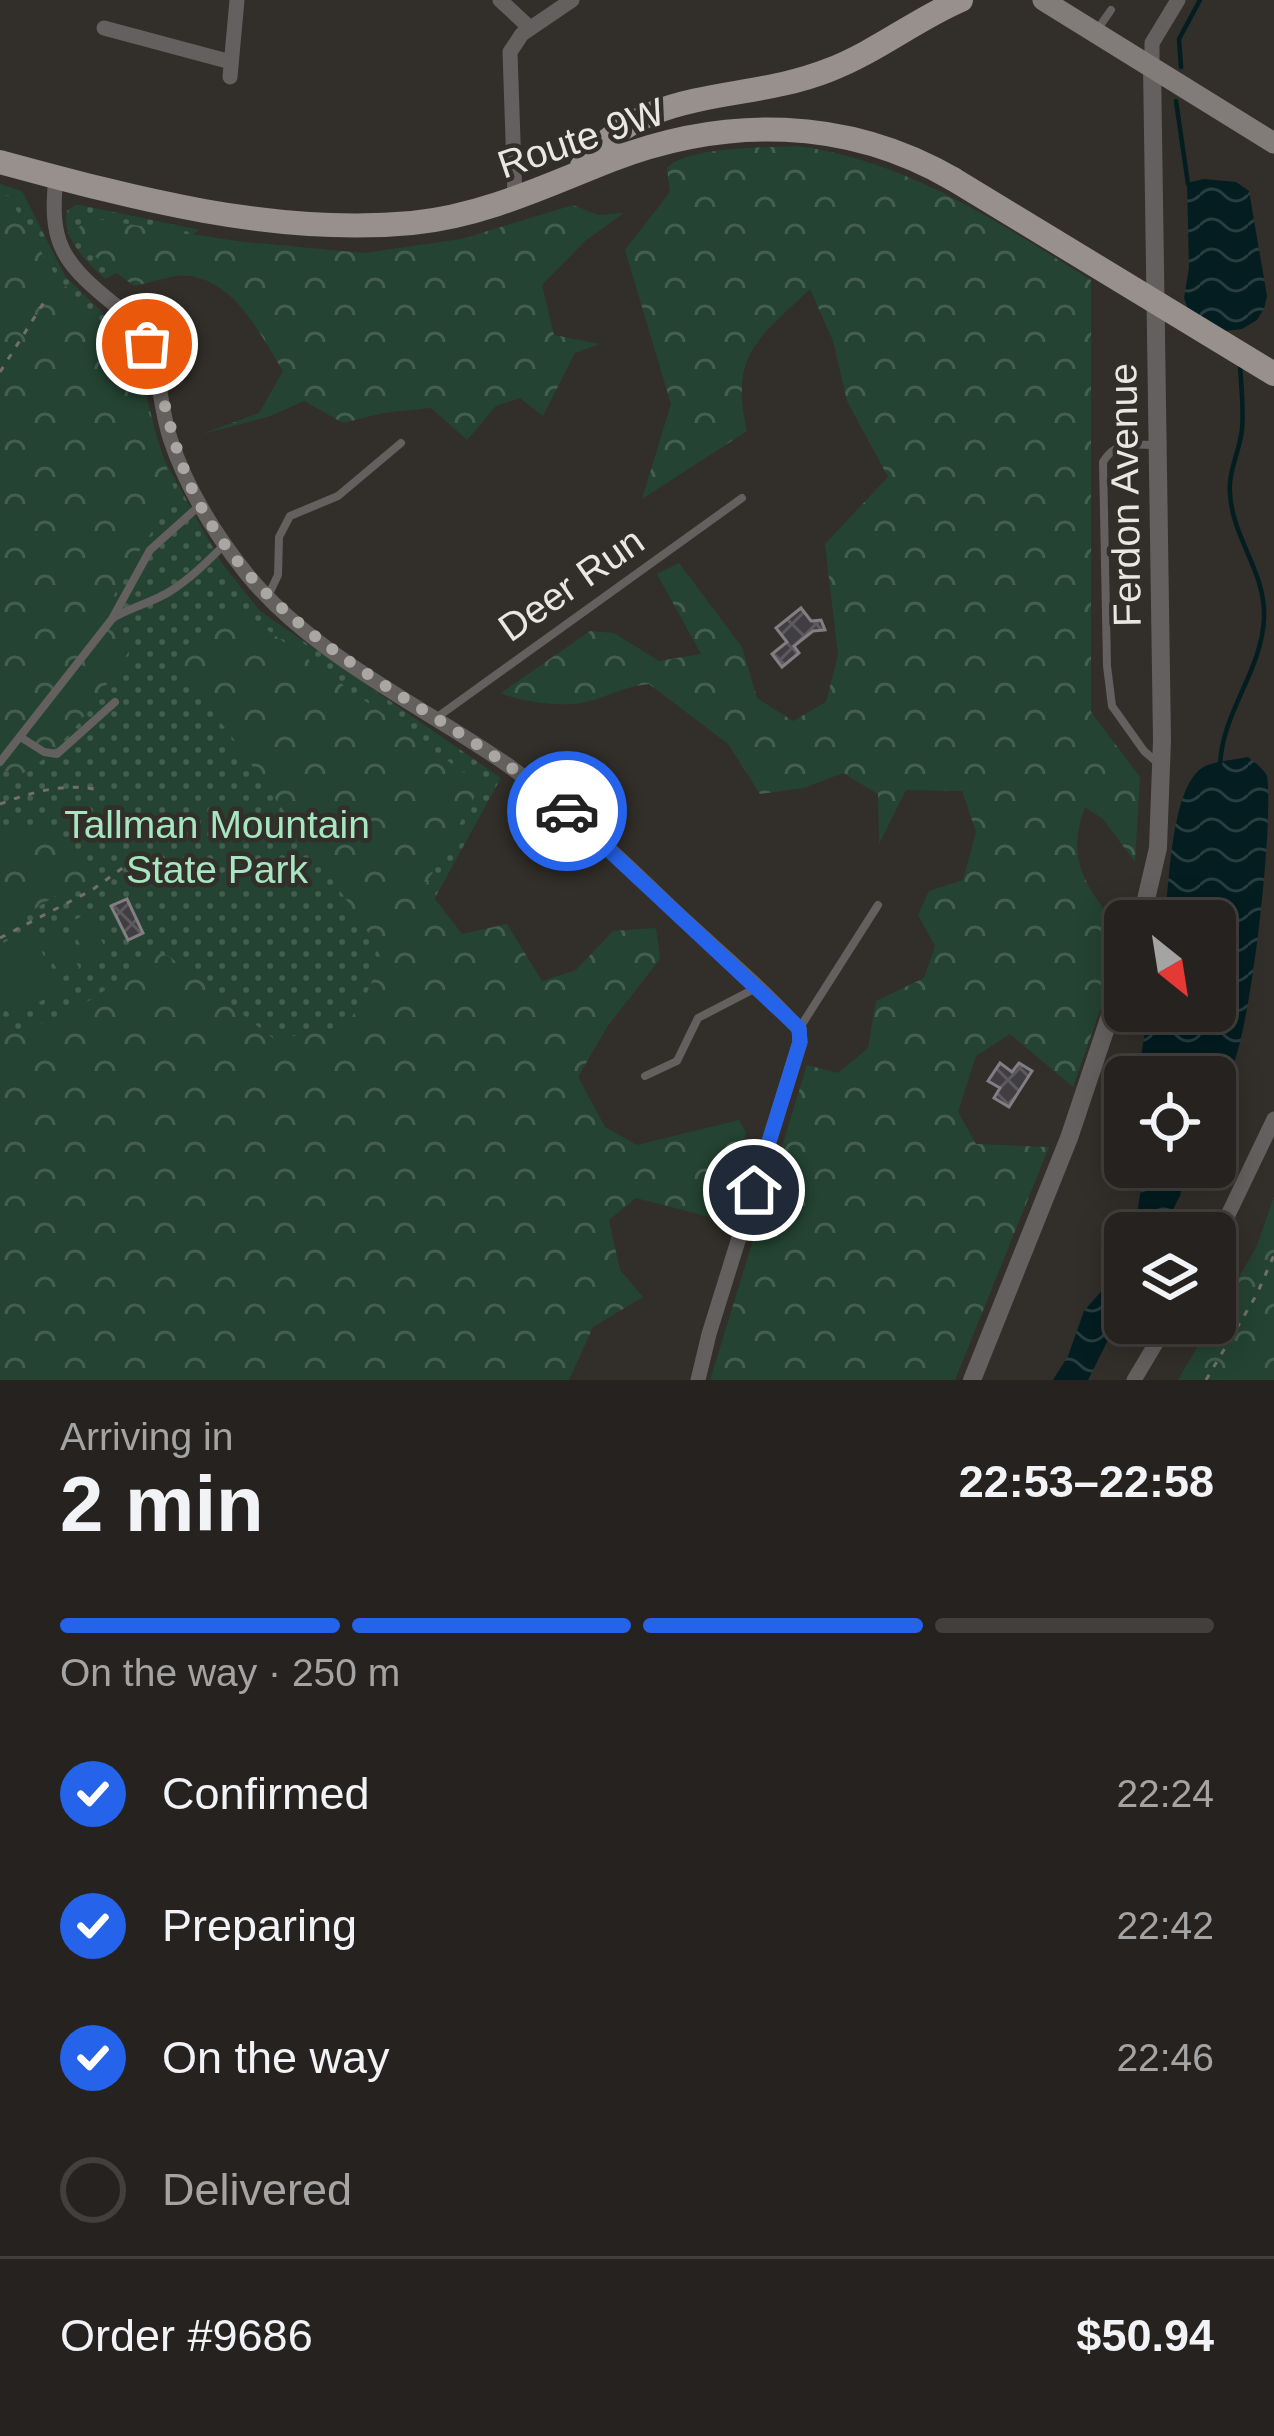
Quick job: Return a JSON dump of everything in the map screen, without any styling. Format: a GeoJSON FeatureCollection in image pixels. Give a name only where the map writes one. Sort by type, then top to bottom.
{"type":"FeatureCollection","features":[{"type":"Feature","properties":{"kind":"main road"},"geometry":{"type":"LineString","coordinates":[[580,174],[586,159],[652,111],[820,74],[962,0]]}},
{"type":"Feature","properties":{"kind":"main road"},"geometry":{"type":"LineString","coordinates":[[1043,0],[1060,6],[1274,143]]}},
{"type":"Feature","properties":{"kind":"main road","name":"Route 9W"},"geometry":{"type":"LineString","coordinates":[[0,162],[243,218],[318,225],[418,222],[515,199],[668,142],[721,132],[785,128],[829,132],[871,142],[953,179],[1274,374]]}},
{"type":"Feature","properties":{"kind":"street"},"geometry":{"type":"LineString","coordinates":[[104,28],[230,70],[237,0]]}},
{"type":"Feature","properties":{"kind":"street"},"geometry":{"type":"LineString","coordinates":[[500,0],[530,28]]}},
{"type":"Feature","properties":{"kind":"street"},"geometry":{"type":"LineString","coordinates":[[515,199],[510,52],[530,28],[572,0]]}},
{"type":"Feature","properties":{"kind":"street"},"geometry":{"type":"LineString","coordinates":[[1152,65],[1151,43],[1178,0]]}},
{"type":"Feature","properties":{"kind":"street","name":"Ferdon Avenue"},"geometry":{"type":"LineString","coordinates":[[1146,900],[1158,848],[1162,766],[1152,65]]}},
{"type":"Feature","properties":{"kind":"street"},"geometry":{"type":"LineString","coordinates":[[56,177],[52,215],[55,237],[66,259],[140,329],[154,363],[170,437],[200,505],[267,597],[362,672],[555,801],[799,1028],[800,1042],[698,1380]]}},
{"type":"Feature","properties":{"kind":"street"},"geometry":{"type":"LineString","coordinates":[[972,1380],[1069,1138],[1105,1032]]}},
{"type":"Feature","properties":{"kind":"street"},"geometry":{"type":"LineString","coordinates":[[1229,1212],[1274,1119]]}},
{"type":"Feature","properties":{"kind":"street"},"geometry":{"type":"LineString","coordinates":[[1134,1380],[1155,1344]]}},
{"type":"Feature","properties":{"kind":"lane"},"geometry":{"type":"LineString","coordinates":[[1096,31],[1111,10]]}},
{"type":"Feature","properties":{"kind":"lane"},"geometry":{"type":"LineString","coordinates":[[267,597],[278,575],[279,537],[290,516],[338,496],[401,443]]}},
{"type":"Feature","properties":{"kind":"lane"},"geometry":{"type":"LineString","coordinates":[[1158,445],[1121,445],[1111,449],[1103,462],[1112,706],[1149,757],[1162,766]]}},
{"type":"Feature","properties":{"kind":"lane","name":"Deer Run"},"geometry":{"type":"LineString","coordinates":[[435,719],[742,498]]}},
{"type":"Feature","properties":{"kind":"lane"},"geometry":{"type":"LineString","coordinates":[[0,762],[112,619],[150,550],[200,505]]}},
{"type":"Feature","properties":{"kind":"lane"},"geometry":{"type":"LineString","coordinates":[[112,619],[134,605],[164,596],[225,545]]}},
{"type":"Feature","properties":{"kind":"lane"},"geometry":{"type":"LineString","coordinates":[[22,738],[57,754],[115,702]]}},
{"type":"Feature","properties":{"kind":"lane"},"geometry":{"type":"LineString","coordinates":[[799,1028],[878,904]]}},
{"type":"Feature","properties":{"kind":"lane"},"geometry":{"type":"LineString","coordinates":[[645,1076],[676,1061],[698,1018],[758,987]]}},
{"type":"Feature","properties":{"kind":"path"},"geometry":{"type":"LineString","coordinates":[[0,372],[46,299]]}},
{"type":"Feature","properties":{"kind":"path"},"geometry":{"type":"LineString","coordinates":[[0,804],[42,791],[77,786],[94,789]]}},
{"type":"Feature","properties":{"kind":"path"},"geometry":{"type":"LineString","coordinates":[[0,938],[92,890],[131,862]]}},
{"type":"Feature","properties":{"kind":"path"},"geometry":{"type":"LineString","coordinates":[[1206,1380],[1257,1294],[1274,1255]]}},
{"type":"Feature","properties":{"kind":"green space"},"geometry":{"type":"Polygon","coordinates":[[[797,146],[877,165],[951,197],[1091,280],[1091,712],[1140,777],[1135,862],[1103,819],[1085,807],[1078,854],[1086,881],[1104,908],[1104,999],[1073,1087],[1010,1034],[976,1056],[958,1112],[976,1144],[1049,1147],[955,1380],[710,1380],[807,1065],[838,1073],[868,1048],[876,1001],[924,978],[935,946],[918,915],[929,891],[963,880],[976,832],[962,791],[906,790],[879,844],[878,794],[843,773],[804,788],[760,794],[728,744],[649,684],[572,704],[501,693],[590,631],[614,633],[659,661],[701,654],[657,574],[679,563],[742,647],[757,698],[793,721],[826,702],[838,655],[825,544],[888,477],[847,401],[833,341],[810,289],[753,349],[742,383],[747,431],[642,499],[671,404],[625,250],[670,192],[667,168],[692,156],[797,146]]]}},
{"type":"Feature","properties":{"kind":"green space","name":"Tallman Mountain State Park"},"geometry":{"type":"Polygon","coordinates":[[[0,184],[22,191],[65,276],[133,342],[161,454],[221,562],[260,611],[501,778],[214,1298],[0,1380],[0,184]]]}},
{"type":"Feature","properties":{"kind":"green space"},"geometry":{"type":"Polygon","coordinates":[[[0,194],[8,196],[57,278],[127,347],[176,495],[124,574],[104,617],[132,647],[69,735],[20,775],[0,769],[0,194]]]}},
{"type":"Feature","properties":{"kind":"green space"},"geometry":{"type":"Polygon","coordinates":[[[75,205],[200,230],[105,279],[83,257],[67,230],[67,211],[75,205]]]}},
{"type":"Feature","properties":{"kind":"green space"},"geometry":{"type":"Polygon","coordinates":[[[573,205],[598,215],[624,213],[585,241],[542,285],[554,335],[600,344],[575,353],[543,416],[520,398],[496,406],[467,440],[431,408],[343,423],[304,401],[268,417],[202,434],[259,413],[283,371],[246,313],[222,289],[185,275],[134,286],[93,255],[78,228],[90,218],[236,241],[364,253],[461,239],[573,205]]]}},
{"type":"Feature","properties":{"kind":"green space"},"geometry":{"type":"Polygon","coordinates":[[[240,610],[481,785],[425,886],[462,934],[507,924],[542,981],[576,970],[613,931],[656,928],[660,959],[607,1027],[578,1077],[605,1127],[637,1145],[739,1120],[746,1133],[729,1222],[636,1198],[609,1220],[620,1270],[643,1297],[593,1327],[569,1380],[0,1380],[0,1036],[41,1024],[82,1004],[120,979],[150,948],[170,957],[274,1039],[319,1032],[334,1028],[355,1012],[381,958],[364,925],[230,734],[182,674],[178,653],[206,627],[240,610]]]}},
{"type":"Feature","properties":{"kind":"green space"},"geometry":{"type":"Polygon","coordinates":[[[40,826],[76,848],[100,884],[53,897],[0,932],[0,834],[40,826]]]}},
{"type":"Feature","properties":{"kind":"green space"},"geometry":{"type":"Polygon","coordinates":[[[88,913],[108,954],[89,963],[69,923],[88,913]]]}},
{"type":"Feature","properties":{"kind":"green space"},"geometry":{"type":"Polygon","coordinates":[[[30,928],[61,991],[10,1016],[0,997],[0,945],[30,928]]]}},
{"type":"Feature","properties":{"kind":"green space"},"geometry":{"type":"Polygon","coordinates":[[[59,928],[79,968],[61,978],[41,937],[59,928]]]}},
{"type":"Feature","properties":{"kind":"green space"},"geometry":{"type":"Polygon","coordinates":[[[1274,1197],[1274,1380],[1178,1380],[1199,1344],[1236,1344],[1236,1282],[1256,1248],[1274,1197]]]}},
{"type":"Feature","properties":{"kind":"water"},"geometry":{"type":"Polygon","coordinates":[[[1204,179],[1236,182],[1249,191],[1267,296],[1257,320],[1242,329],[1225,331],[1190,315],[1184,298],[1189,268],[1187,183],[1204,179]]]}},
{"type":"Feature","properties":{"kind":"water"},"geometry":{"type":"Polygon","coordinates":[[[1248,757],[1267,776],[1260,923],[1239,1046],[1236,1056],[1141,1056],[1145,1032],[1236,1032],[1236,900],[1167,900],[1184,795],[1202,768],[1248,757]]]}},
{"type":"Feature","properties":{"kind":"water"},"geometry":{"type":"Polygon","coordinates":[[[1141,1188],[1182,1188],[1172,1212],[1137,1212],[1141,1188]]]}},
{"type":"Feature","properties":{"kind":"water"},"geometry":{"type":"Polygon","coordinates":[[[1104,1288],[1106,1344],[1088,1380],[1053,1380],[1068,1356],[1084,1311],[1104,1288]]]}},
{"type":"Feature","properties":{"kind":"building"},"geometry":{"type":"Polygon","coordinates":[[[801,608],[811,621],[821,620],[825,630],[813,631],[794,646],[799,653],[782,667],[772,654],[787,642],[776,628],[801,608]]]}},
{"type":"Feature","properties":{"kind":"building"},"geometry":{"type":"Polygon","coordinates":[[[127,899],[143,933],[128,940],[111,906],[127,899]]]}},
{"type":"Feature","properties":{"kind":"building"},"geometry":{"type":"Polygon","coordinates":[[[1000,1063],[1012,1072],[1019,1063],[1032,1071],[1009,1107],[994,1098],[1000,1088],[988,1081],[1000,1063]]]}},
{"type":"Feature","properties":{"kind":"waterway"},"geometry":{"type":"LineString","coordinates":[[1181,67],[1179,39],[1200,0]]}},
{"type":"Feature","properties":{"kind":"waterway"},"geometry":{"type":"LineString","coordinates":[[1176,101],[1188,184]]}},
{"type":"Feature","properties":{"kind":"waterway"},"geometry":{"type":"LineString","coordinates":[[1220,769],[1227,730],[1256,657],[1264,618],[1260,585],[1236,525],[1230,493],[1242,429],[1240,364]]}},
{"type":"Feature","properties":{"kind":"way so far"},"geometry":{"type":"LineString","coordinates":[[147,344],[182,468],[200,505],[247,575],[280,608],[362,672],[506,764],[567,811]]}},
{"type":"Feature","properties":{"kind":"route"},"geometry":{"type":"LineString","coordinates":[[567,811],[799,1028],[800,1042],[754,1190]]}}]}
